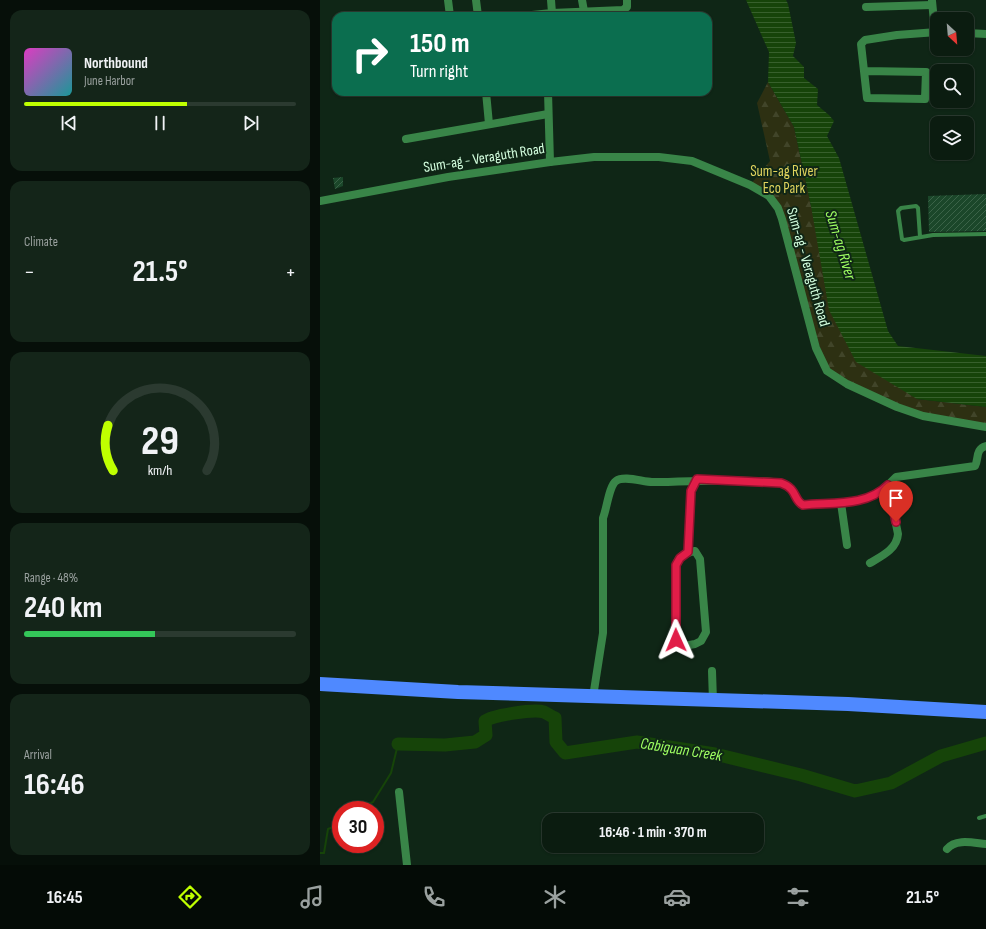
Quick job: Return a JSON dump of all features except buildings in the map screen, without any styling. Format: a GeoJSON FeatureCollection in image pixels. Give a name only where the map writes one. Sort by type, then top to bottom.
{"type":"FeatureCollection","features":[{"type":"Feature","properties":{"kind":"highway"},"geometry":{"type":"LineString","coordinates":[[320,678],[593,695]]}},
{"type":"Feature","properties":{"kind":"highway"},"geometry":{"type":"LineString","coordinates":[[320,684],[458,692],[986,702]]}},
{"type":"Feature","properties":{"kind":"highway"},"geometry":{"type":"LineString","coordinates":[[713,698],[986,712]]}},
{"type":"Feature","properties":{"kind":"street"},"geometry":{"type":"LineString","coordinates":[[448,0],[450,12]]}},
{"type":"Feature","properties":{"kind":"street"},"geometry":{"type":"LineString","coordinates":[[476,0],[478,12]]}},
{"type":"Feature","properties":{"kind":"street"},"geometry":{"type":"LineString","coordinates":[[551,0],[552,12]]}},
{"type":"Feature","properties":{"kind":"street"},"geometry":{"type":"LineString","coordinates":[[582,0],[584,11]]}},
{"type":"Feature","properties":{"kind":"street"},"geometry":{"type":"LineString","coordinates":[[573,12],[623,10],[627,7],[627,0]]}},
{"type":"Feature","properties":{"kind":"street"},"geometry":{"type":"LineString","coordinates":[[866,7],[932,3]]}},
{"type":"Feature","properties":{"kind":"street"},"geometry":{"type":"LineString","coordinates":[[864,71],[925,71],[927,74],[926,99],[867,98],[864,71],[861,44],[862,42],[897,34],[930,32]]}},
{"type":"Feature","properties":{"kind":"street"},"geometry":{"type":"LineString","coordinates":[[974,33],[986,34]]}},
{"type":"Feature","properties":{"kind":"street"},"geometry":{"type":"LineString","coordinates":[[486,96],[489,124]]}},
{"type":"Feature","properties":{"kind":"street"},"geometry":{"type":"LineString","coordinates":[[548,96],[550,162]]}},
{"type":"Feature","properties":{"kind":"street"},"geometry":{"type":"LineString","coordinates":[[406,139],[548,114]]}},
{"type":"Feature","properties":{"kind":"street","name":"Sum-ag - Veraguth Road"},"geometry":{"type":"LineString","coordinates":[[320,201],[448,177],[594,157],[678,159],[705,165],[769,196],[776,204],[782,219],[816,348],[827,371],[847,384],[910,411],[957,423],[986,427]]}},
{"type":"Feature","properties":{"kind":"street"},"geometry":{"type":"LineString","coordinates":[[593,695],[603,633],[603,518],[608,508],[612,486],[615,482],[625,479],[642,482],[675,482],[697,479],[781,483],[795,492],[801,505],[841,503],[870,497],[888,485],[896,477],[975,466],[978,452],[981,448],[986,446]]}},
{"type":"Feature","properties":{"kind":"street"},"geometry":{"type":"LineString","coordinates":[[688,552],[691,491],[697,479]]}},
{"type":"Feature","properties":{"kind":"street"},"geometry":{"type":"LineString","coordinates":[[870,563],[889,551],[898,541],[898,534],[888,485]]}},
{"type":"Feature","properties":{"kind":"street"},"geometry":{"type":"LineString","coordinates":[[841,503],[847,545]]}},
{"type":"Feature","properties":{"kind":"street"},"geometry":{"type":"LineString","coordinates":[[695,551],[699,556],[706,629],[701,641],[692,645],[684,646],[677,643],[675,634],[676,565],[680,558],[688,552],[695,551]]}},
{"type":"Feature","properties":{"kind":"street"},"geometry":{"type":"LineString","coordinates":[[712,671],[713,698]]}},
{"type":"Feature","properties":{"kind":"street"},"geometry":{"type":"LineString","coordinates":[[399,792],[407,865]]}},
{"type":"Feature","properties":{"kind":"street"},"geometry":{"type":"LineString","coordinates":[[947,849],[958,843],[986,844]]}},
{"type":"Feature","properties":{"kind":"lane"},"geometry":{"type":"LineString","coordinates":[[920,237],[918,208],[916,206],[900,208],[898,211],[902,239],[952,234],[986,234]]}},
{"type":"Feature","properties":{"kind":"lane"},"geometry":{"type":"LineString","coordinates":[[979,818],[986,816]]}},
{"type":"Feature","properties":{"kind":"green space","name":"Sum-ag River Eco Park"},"geometry":{"type":"Polygon","coordinates":[[[768,82],[794,127],[811,206],[917,399],[986,407],[986,427],[923,416],[827,371],[778,208],[750,185],[770,161],[757,103],[768,82]]]}},
{"type":"Feature","properties":{"kind":"water","name":"Sum-ag River"},"geometry":{"type":"Polygon","coordinates":[[[746,0],[786,0],[788,4],[796,43],[793,56],[804,67],[804,78],[818,89],[817,105],[834,121],[827,136],[839,158],[888,331],[898,346],[986,356],[986,407],[917,399],[856,362],[829,310],[811,206],[794,127],[768,82],[769,52],[746,0]]]}},
{"type":"Feature","properties":{"kind":"waterway","name":"Cabiguan Creek"},"geometry":{"type":"LineString","coordinates":[[398,744],[445,745],[475,742],[486,735],[485,721],[489,719],[514,713],[539,711],[555,718],[556,742],[565,753],[637,742],[715,754],[801,775],[855,791],[891,783],[941,756],[986,743]]}},
{"type":"Feature","properties":{"kind":"waterway","name":"Cabiguan Creek"},"geometry":{"type":"LineString","coordinates":[[374,801],[391,773],[398,744]]}},
{"type":"Feature","properties":{"kind":"waterway","name":"Cabiguan Creek"},"geometry":{"type":"LineString","coordinates":[[320,853],[324,853],[328,829],[332,827]]}},
{"type":"Feature","properties":{"kind":"route"},"geometry":{"type":"LineString","coordinates":[[676,640],[676,565],[682,555],[688,552],[691,491],[693,484],[697,479],[781,483],[795,492],[801,505],[847,503],[870,497],[888,485],[896,522]]}}]}
